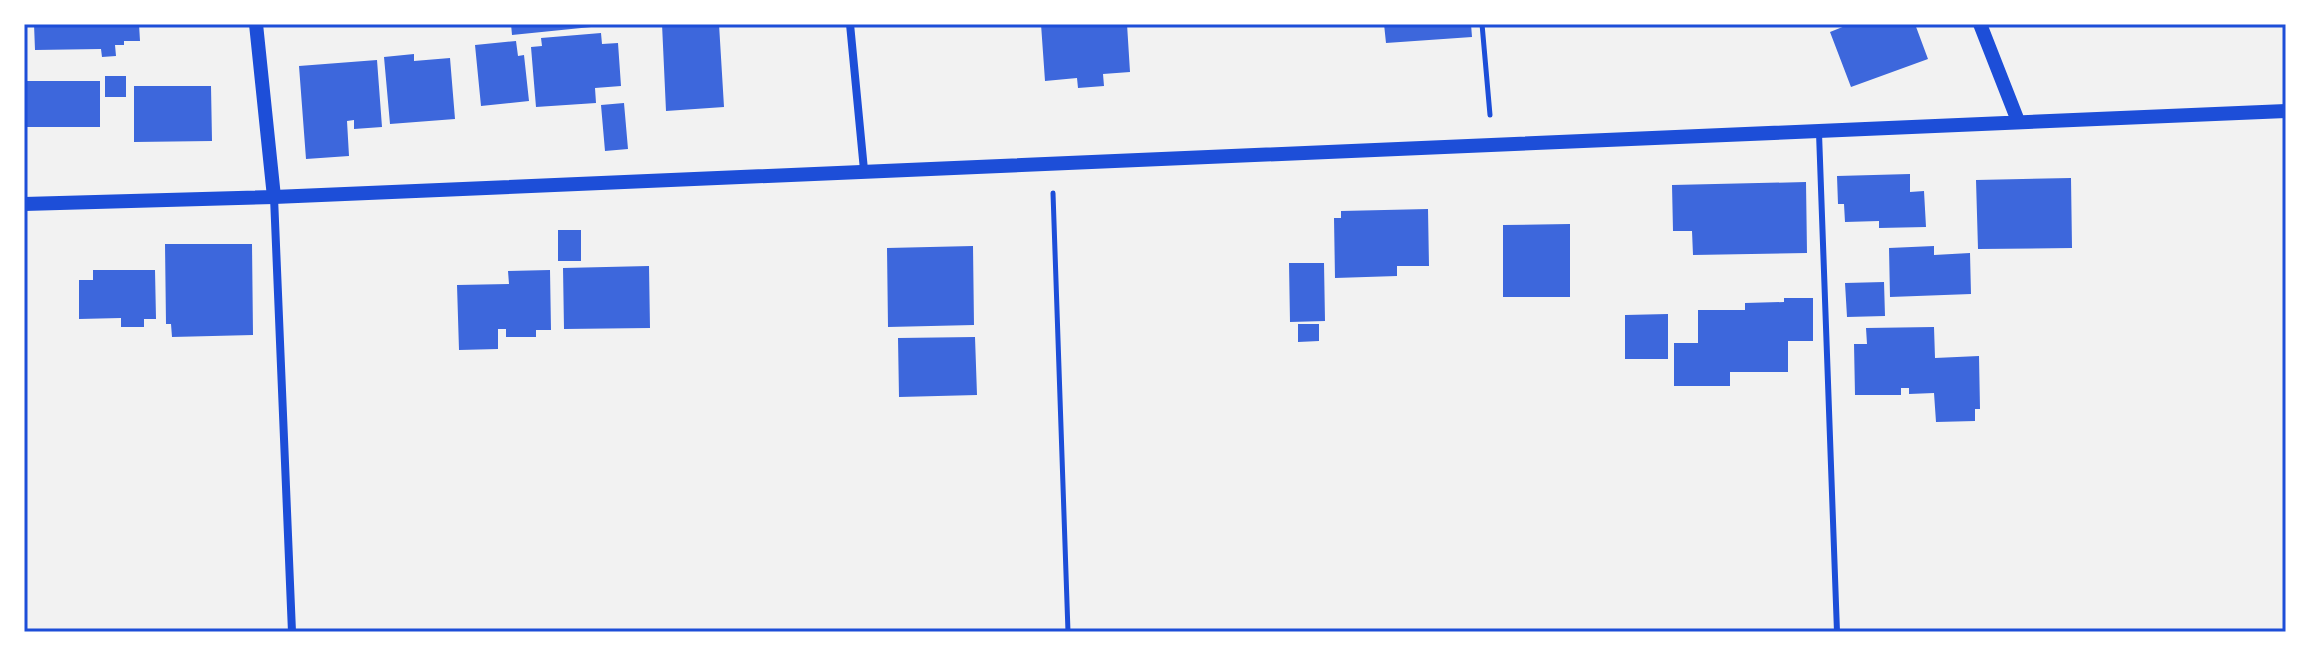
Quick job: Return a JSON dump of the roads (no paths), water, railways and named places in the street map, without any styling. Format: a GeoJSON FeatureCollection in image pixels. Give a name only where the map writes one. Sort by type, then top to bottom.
{"type":"FeatureCollection","features":[{"type":"Feature","properties":{"kind":"street"},"geometry":{"type":"LineString","coordinates":[[256,24],[274,197],[292,632]]}},
{"type":"Feature","properties":{"kind":"street"},"geometry":{"type":"LineString","coordinates":[[850,24],[864,170]]}},
{"type":"Feature","properties":{"kind":"street"},"geometry":{"type":"LineString","coordinates":[[1980,24],[2018,121]]}},
{"type":"Feature","properties":{"kind":"street"},"geometry":{"type":"LineString","coordinates":[[24,204],[274,197],[2286,111]]}},
{"type":"Feature","properties":{"kind":"lane"},"geometry":{"type":"LineString","coordinates":[[1819,129],[1837,632]]}}]}
